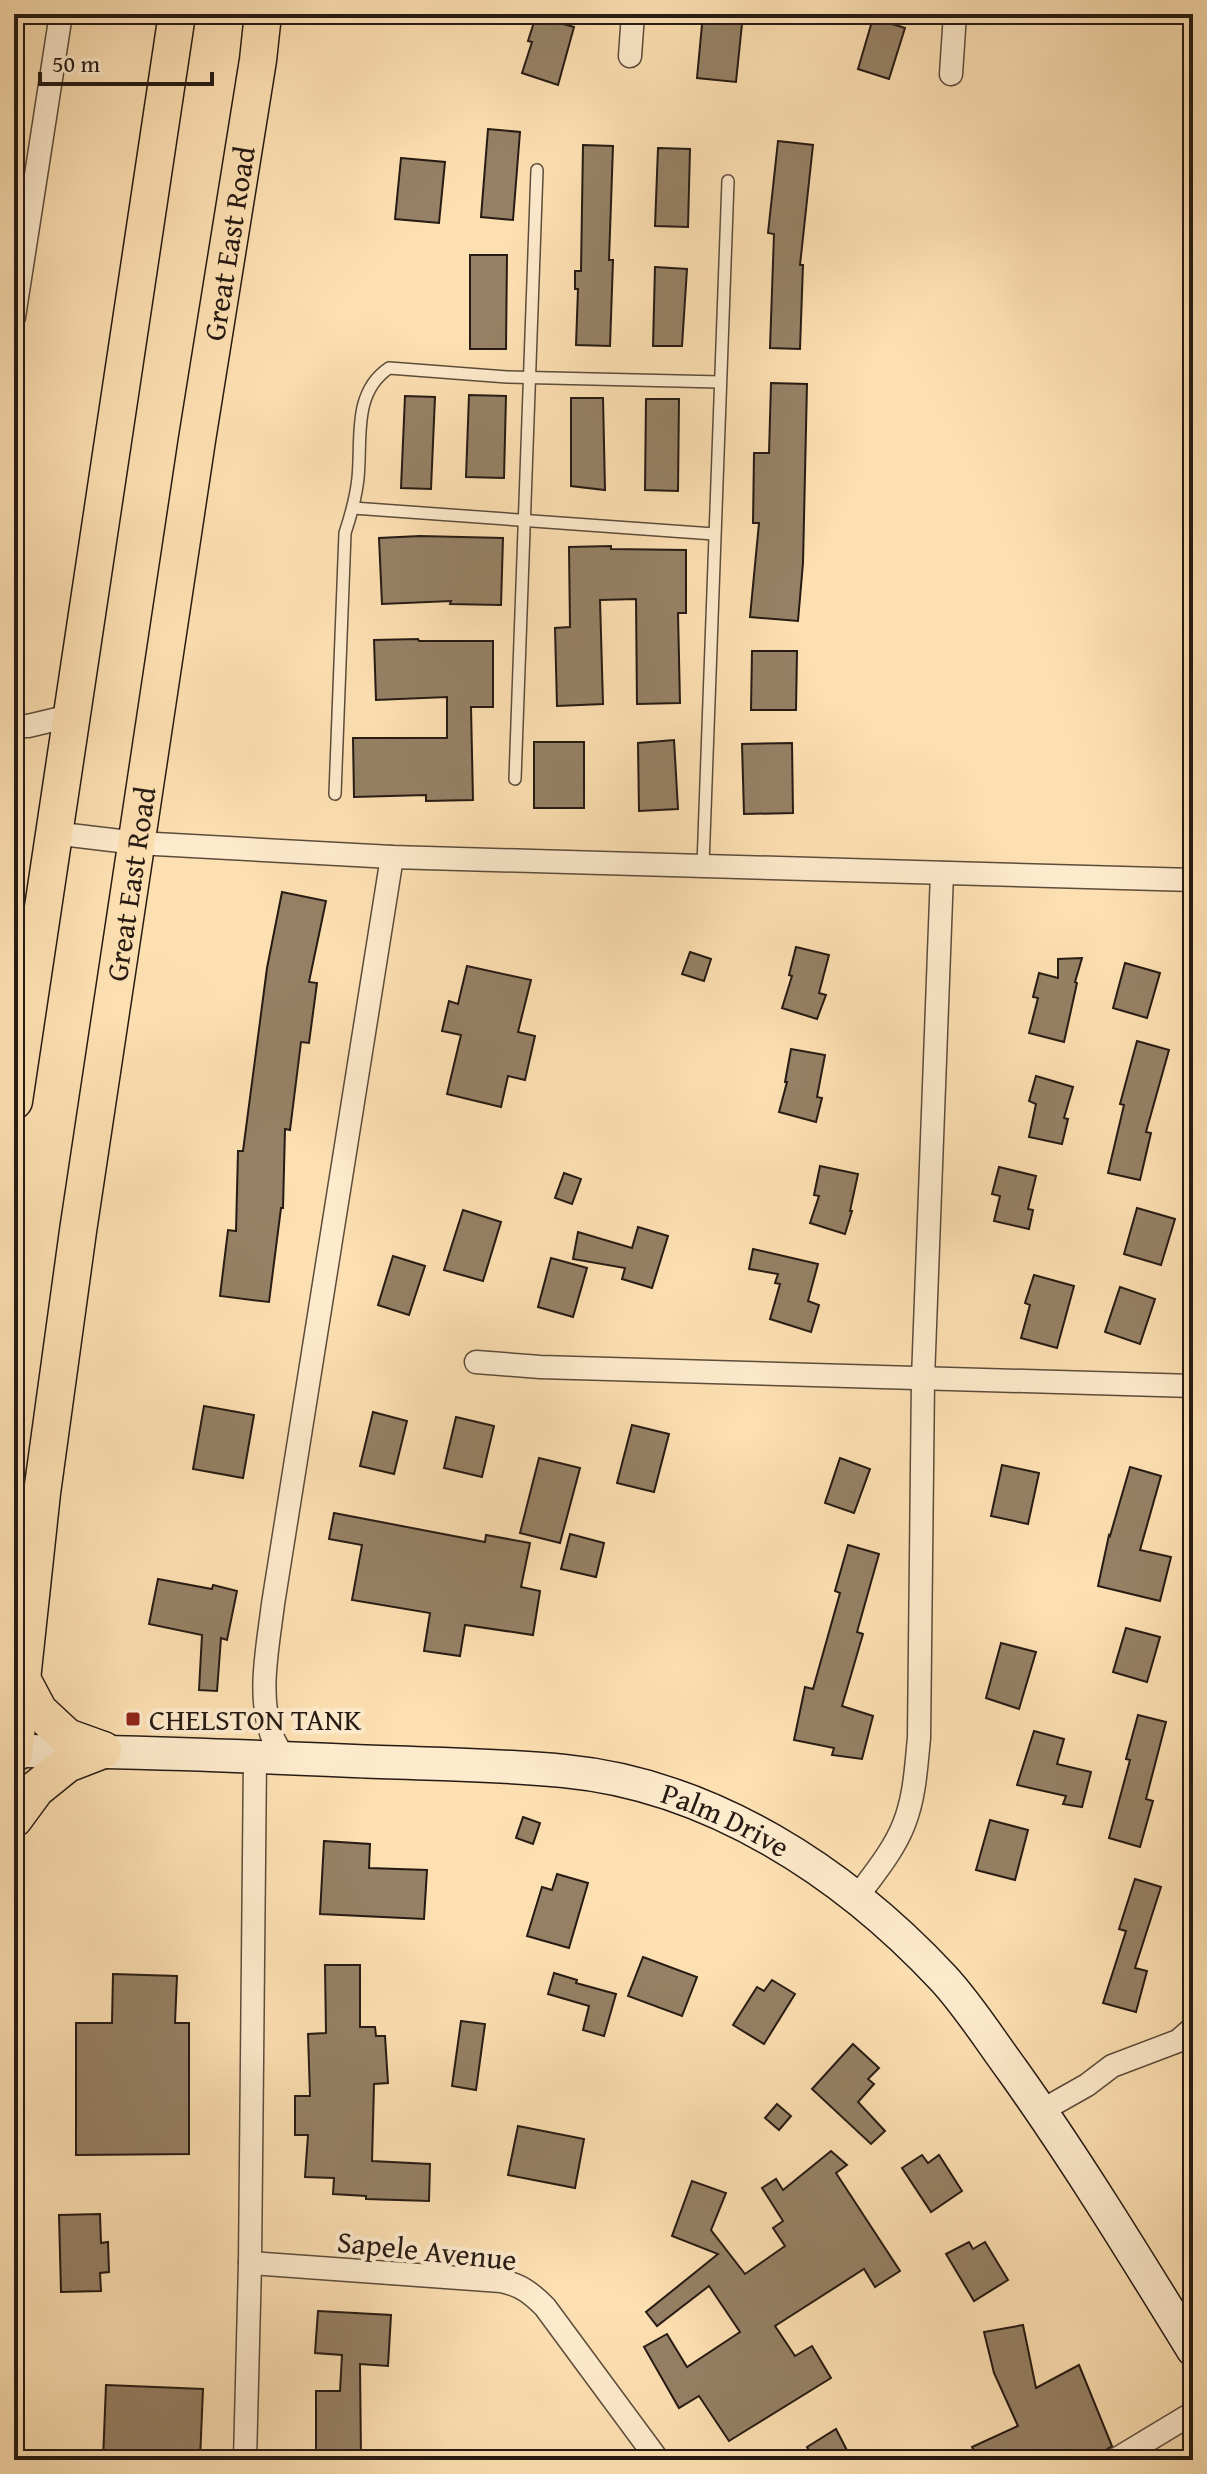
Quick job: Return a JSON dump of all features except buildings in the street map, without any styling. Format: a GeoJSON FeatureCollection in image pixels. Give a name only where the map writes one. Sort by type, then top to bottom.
{"type":"FeatureCollection","features":[{"type":"Feature","properties":{"kind":"main road"},"geometry":{"type":"LineString","coordinates":[[14,1101],[19,1031],[53,833],[177,14]]}},
{"type":"Feature","properties":{"kind":"main road","name":"Great East Road"},"geometry":{"type":"LineString","coordinates":[[14,1752],[42,1493],[69,1293],[263,14]]}},
{"type":"Feature","properties":{"kind":"main road"},"geometry":{"type":"LineString","coordinates":[[21,1677],[39,1711],[67,1737],[103,1750]]}},
{"type":"Feature","properties":{"kind":"main road"},"geometry":{"type":"LineString","coordinates":[[14,1819],[36,1789],[67,1764],[103,1750]]}},
{"type":"Feature","properties":{"kind":"street"},"geometry":{"type":"LineString","coordinates":[[14,317],[61,14]]}},
{"type":"Feature","properties":{"kind":"street"},"geometry":{"type":"LineString","coordinates":[[630,56],[633,14]]}},
{"type":"Feature","properties":{"kind":"street"},"geometry":{"type":"LineString","coordinates":[[951,74],[955,14]]}},
{"type":"Feature","properties":{"kind":"street"},"geometry":{"type":"LineString","coordinates":[[14,726],[28,726],[70,716]]}},
{"type":"Feature","properties":{"kind":"street"},"geometry":{"type":"LineString","coordinates":[[53,833],[137,843],[392,857],[1193,880]]}},
{"type":"Feature","properties":{"kind":"street"},"geometry":{"type":"LineString","coordinates":[[245,2460],[272,1735],[266,1707],[266,1669],[271,1617],[392,857]]}},
{"type":"Feature","properties":{"kind":"street"},"geometry":{"type":"LineString","coordinates":[[857,1897],[886,1858],[904,1825],[915,1782],[919,1738],[923,1379],[942,873]]}},
{"type":"Feature","properties":{"kind":"street"},"geometry":{"type":"LineString","coordinates":[[476,1362],[540,1367],[1193,1386]]}},
{"type":"Feature","properties":{"kind":"street","name":"Palm Drive"},"geometry":{"type":"LineString","coordinates":[[14,1752],[103,1750],[564,1771],[642,1785],[687,1799],[751,1828],[857,1897],[946,1981],[1041,2111],[1110,2215],[1193,2350]]}},
{"type":"Feature","properties":{"kind":"street"},"geometry":{"type":"LineString","coordinates":[[1041,2111],[1087,2085],[1112,2066],[1178,2041],[1193,2028]]}},
{"type":"Feature","properties":{"kind":"street","name":"Sapele Avenue"},"geometry":{"type":"LineString","coordinates":[[250,2263],[501,2281],[517,2285],[545,2307],[658,2460]]}},
{"type":"Feature","properties":{"kind":"street"},"geometry":{"type":"LineString","coordinates":[[1115,2460],[1193,2413]]}},
{"type":"Feature","properties":{"kind":"lane"},"geometry":{"type":"LineString","coordinates":[[515,779],[537,170]]}},
{"type":"Feature","properties":{"kind":"lane"},"geometry":{"type":"LineString","coordinates":[[703,865],[728,181]]}},
{"type":"Feature","properties":{"kind":"lane"},"geometry":{"type":"LineString","coordinates":[[335,794],[345,533],[358,478],[359,425],[368,388],[378,375],[389,368],[529,377],[720,382]]}},
{"type":"Feature","properties":{"kind":"lane"},"geometry":{"type":"LineString","coordinates":[[353,508],[714,534]]}},
{"type":"Feature","properties":{"kind":"place","name":"CHELSTON TANK"},"geometry":{"type":"Point","coordinates":[133,1719]}}]}
